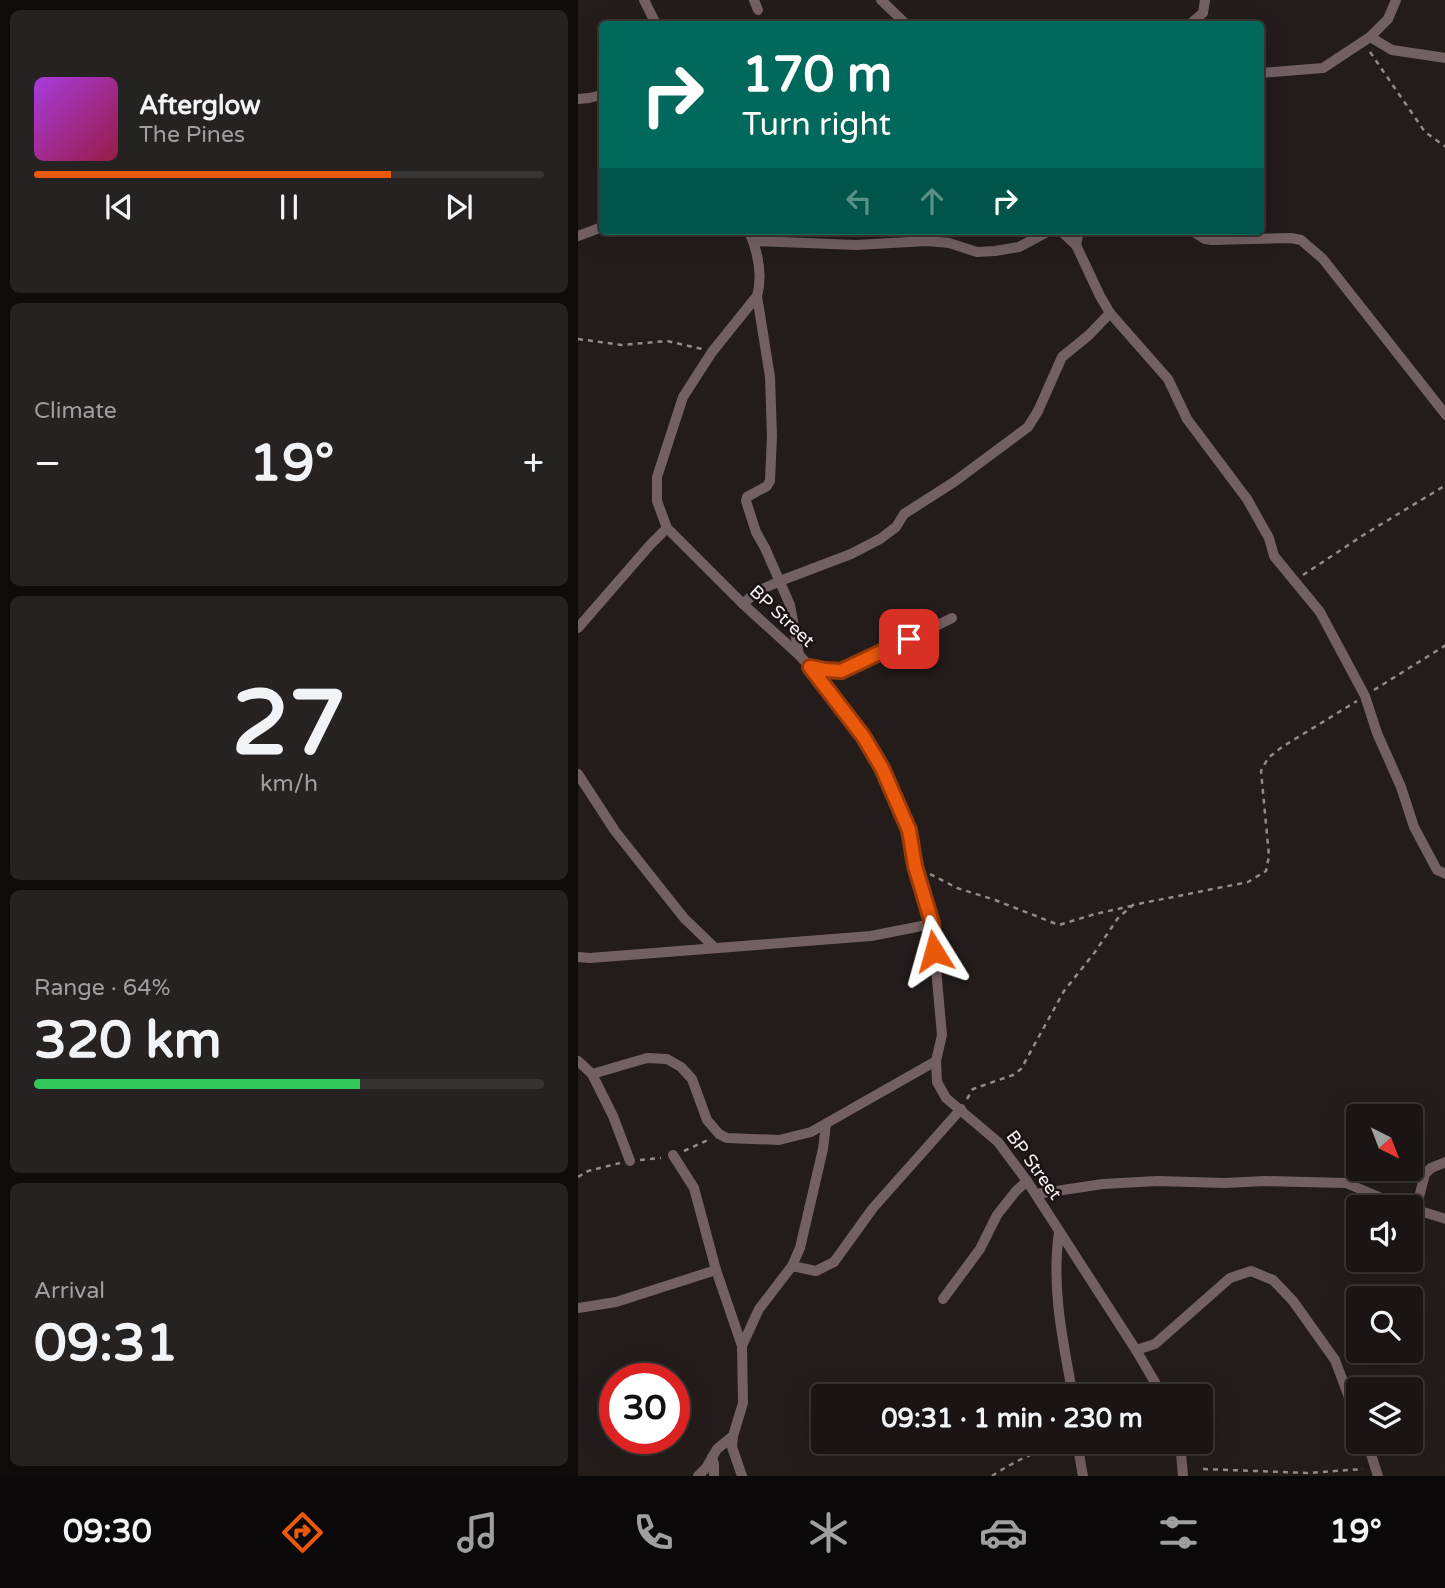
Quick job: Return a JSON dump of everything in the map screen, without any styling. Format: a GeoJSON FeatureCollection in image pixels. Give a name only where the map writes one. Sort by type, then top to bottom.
{"type":"FeatureCollection","features":[{"type":"Feature","properties":{"kind":"street"},"geometry":{"type":"LineString","coordinates":[[644,0],[654,21]]}},
{"type":"Feature","properties":{"kind":"street"},"geometry":{"type":"LineString","coordinates":[[881,0],[903,21]]}},
{"type":"Feature","properties":{"kind":"street"},"geometry":{"type":"LineString","coordinates":[[1194,21],[1203,13],[1205,0]]}},
{"type":"Feature","properties":{"kind":"street"},"geometry":{"type":"LineString","coordinates":[[1264,73],[1323,68],[1366,40],[1388,19],[1396,0]]}},
{"type":"Feature","properties":{"kind":"street"},"geometry":{"type":"LineString","coordinates":[[1366,40],[1392,50],[1445,58]]}},
{"type":"Feature","properties":{"kind":"street"},"geometry":{"type":"LineString","coordinates":[[578,99],[599,96]]}},
{"type":"Feature","properties":{"kind":"street"},"geometry":{"type":"LineString","coordinates":[[578,236],[599,228]]}},
{"type":"Feature","properties":{"kind":"street"},"geometry":{"type":"LineString","coordinates":[[799,655],[790,605],[756,532],[746,501],[747,497],[767,486],[770,481],[772,436],[770,377],[757,296],[760,286],[759,270],[751,236],[856,245],[927,241],[950,243],[977,252],[1019,247],[1042,235]]}},
{"type":"Feature","properties":{"kind":"street"},"geometry":{"type":"LineString","coordinates":[[1065,235],[1076,245],[1110,313],[1168,379],[1187,419],[1247,499],[1269,538],[1274,556],[1319,612],[1365,696],[1414,827],[1437,870],[1445,874]]}},
{"type":"Feature","properties":{"kind":"street"},"geometry":{"type":"LineString","coordinates":[[1076,245],[1077,235]]}},
{"type":"Feature","properties":{"kind":"street"},"geometry":{"type":"LineString","coordinates":[[1198,235],[1212,240],[1301,240],[1323,259],[1445,415]]}},
{"type":"Feature","properties":{"kind":"street","name":"BP Street"},"geometry":{"type":"LineString","coordinates":[[757,296],[712,352],[683,397],[657,477],[657,501],[667,528],[810,667],[863,736],[882,768],[909,830],[915,866],[932,923],[942,1035],[936,1061],[937,1082],[947,1098],[997,1142],[1027,1181],[1156,1384]]}},
{"type":"Feature","properties":{"kind":"street"},"geometry":{"type":"LineString","coordinates":[[743,604],[756,592],[851,554],[880,539],[896,527],[904,514],[954,482],[1028,427],[1062,357],[1110,313]]}},
{"type":"Feature","properties":{"kind":"street"},"geometry":{"type":"LineString","coordinates":[[578,628],[667,528]]}},
{"type":"Feature","properties":{"kind":"street"},"geometry":{"type":"LineString","coordinates":[[810,667],[841,671],[952,618]]}},
{"type":"Feature","properties":{"kind":"street"},"geometry":{"type":"LineString","coordinates":[[578,774],[615,831],[684,918],[715,948]]}},
{"type":"Feature","properties":{"kind":"street"},"geometry":{"type":"LineString","coordinates":[[578,957],[871,936],[932,923]]}},
{"type":"Feature","properties":{"kind":"street"},"geometry":{"type":"LineString","coordinates":[[592,1074],[647,1058],[667,1059],[681,1067],[692,1079],[707,1120],[719,1134],[727,1138],[779,1140],[811,1132],[936,1061]]}},
{"type":"Feature","properties":{"kind":"street"},"geometry":{"type":"LineString","coordinates":[[578,1061],[592,1074],[613,1116],[630,1161]]}},
{"type":"Feature","properties":{"kind":"street"},"geometry":{"type":"LineString","coordinates":[[792,1266],[816,1271],[834,1262],[873,1208],[961,1109]]}},
{"type":"Feature","properties":{"kind":"street"},"geometry":{"type":"LineString","coordinates":[[742,1346],[759,1309],[792,1266],[800,1248],[823,1149],[826,1124]]}},
{"type":"Feature","properties":{"kind":"street"},"geometry":{"type":"LineString","coordinates":[[673,1156],[694,1188],[716,1270],[742,1346],[743,1403],[732,1447],[742,1476]]}},
{"type":"Feature","properties":{"kind":"street"},"geometry":{"type":"LineString","coordinates":[[1420,1195],[1425,1174],[1445,1162]]}},
{"type":"Feature","properties":{"kind":"street"},"geometry":{"type":"LineString","coordinates":[[943,1299],[980,1249],[997,1215],[1027,1181]]}},
{"type":"Feature","properties":{"kind":"street"},"geometry":{"type":"LineString","coordinates":[[1036,1194],[1103,1184],[1265,1181],[1346,1183],[1374,1195]]}},
{"type":"Feature","properties":{"kind":"street"},"geometry":{"type":"LineString","coordinates":[[1423,1211],[1445,1219]]}},
{"type":"Feature","properties":{"kind":"street"},"geometry":{"type":"LineString","coordinates":[[1059,1232],[1056,1284],[1061,1336],[1071,1384]]}},
{"type":"Feature","properties":{"kind":"street"},"geometry":{"type":"LineString","coordinates":[[578,1308],[616,1302],[716,1270]]}},
{"type":"Feature","properties":{"kind":"street"},"geometry":{"type":"LineString","coordinates":[[1136,1350],[1154,1343],[1230,1278],[1251,1271],[1273,1280],[1293,1301],[1335,1360],[1346,1389]]}},
{"type":"Feature","properties":{"kind":"street"},"geometry":{"type":"LineString","coordinates":[[698,1476],[717,1449],[733,1436]]}},
{"type":"Feature","properties":{"kind":"street"},"geometry":{"type":"LineString","coordinates":[[1079,1454],[1083,1476]]}},
{"type":"Feature","properties":{"kind":"street"},"geometry":{"type":"LineString","coordinates":[[1181,1454],[1183,1476]]}},
{"type":"Feature","properties":{"kind":"street"},"geometry":{"type":"LineString","coordinates":[[1371,1454],[1378,1472]]}},
{"type":"Feature","properties":{"kind":"street"},"geometry":{"type":"LineString","coordinates":[[712,1457],[714,1476]]}},
{"type":"Feature","properties":{"kind":"path"},"geometry":{"type":"LineString","coordinates":[[1366,40],[1425,132],[1445,147]]}},
{"type":"Feature","properties":{"kind":"path"},"geometry":{"type":"LineString","coordinates":[[578,339],[622,345],[667,341],[712,352]]}},
{"type":"Feature","properties":{"kind":"path"},"geometry":{"type":"LineString","coordinates":[[1293,581],[1445,485]]}},
{"type":"Feature","properties":{"kind":"path"},"geometry":{"type":"LineString","coordinates":[[915,866],[957,888],[1059,925],[1133,905],[1248,883],[1266,871],[1269,856],[1261,771],[1268,758],[1445,645]]}},
{"type":"Feature","properties":{"kind":"path"},"geometry":{"type":"LineString","coordinates":[[961,1109],[973,1089],[1013,1075],[1021,1069],[1064,990],[1118,918],[1133,905]]}},
{"type":"Feature","properties":{"kind":"path"},"geometry":{"type":"LineString","coordinates":[[578,1177],[588,1171],[630,1161],[673,1156],[719,1134]]}},
{"type":"Feature","properties":{"kind":"path"},"geometry":{"type":"LineString","coordinates":[[992,1476],[1033,1454]]}},
{"type":"Feature","properties":{"kind":"path"},"geometry":{"type":"LineString","coordinates":[[1203,1469],[1308,1473],[1378,1472]]}},
{"type":"Feature","properties":{"kind":"route"},"geometry":{"type":"LineString","coordinates":[[909,639],[841,671],[810,667],[863,736],[882,768],[909,830],[915,866],[932,923],[934,951]]}}]}
